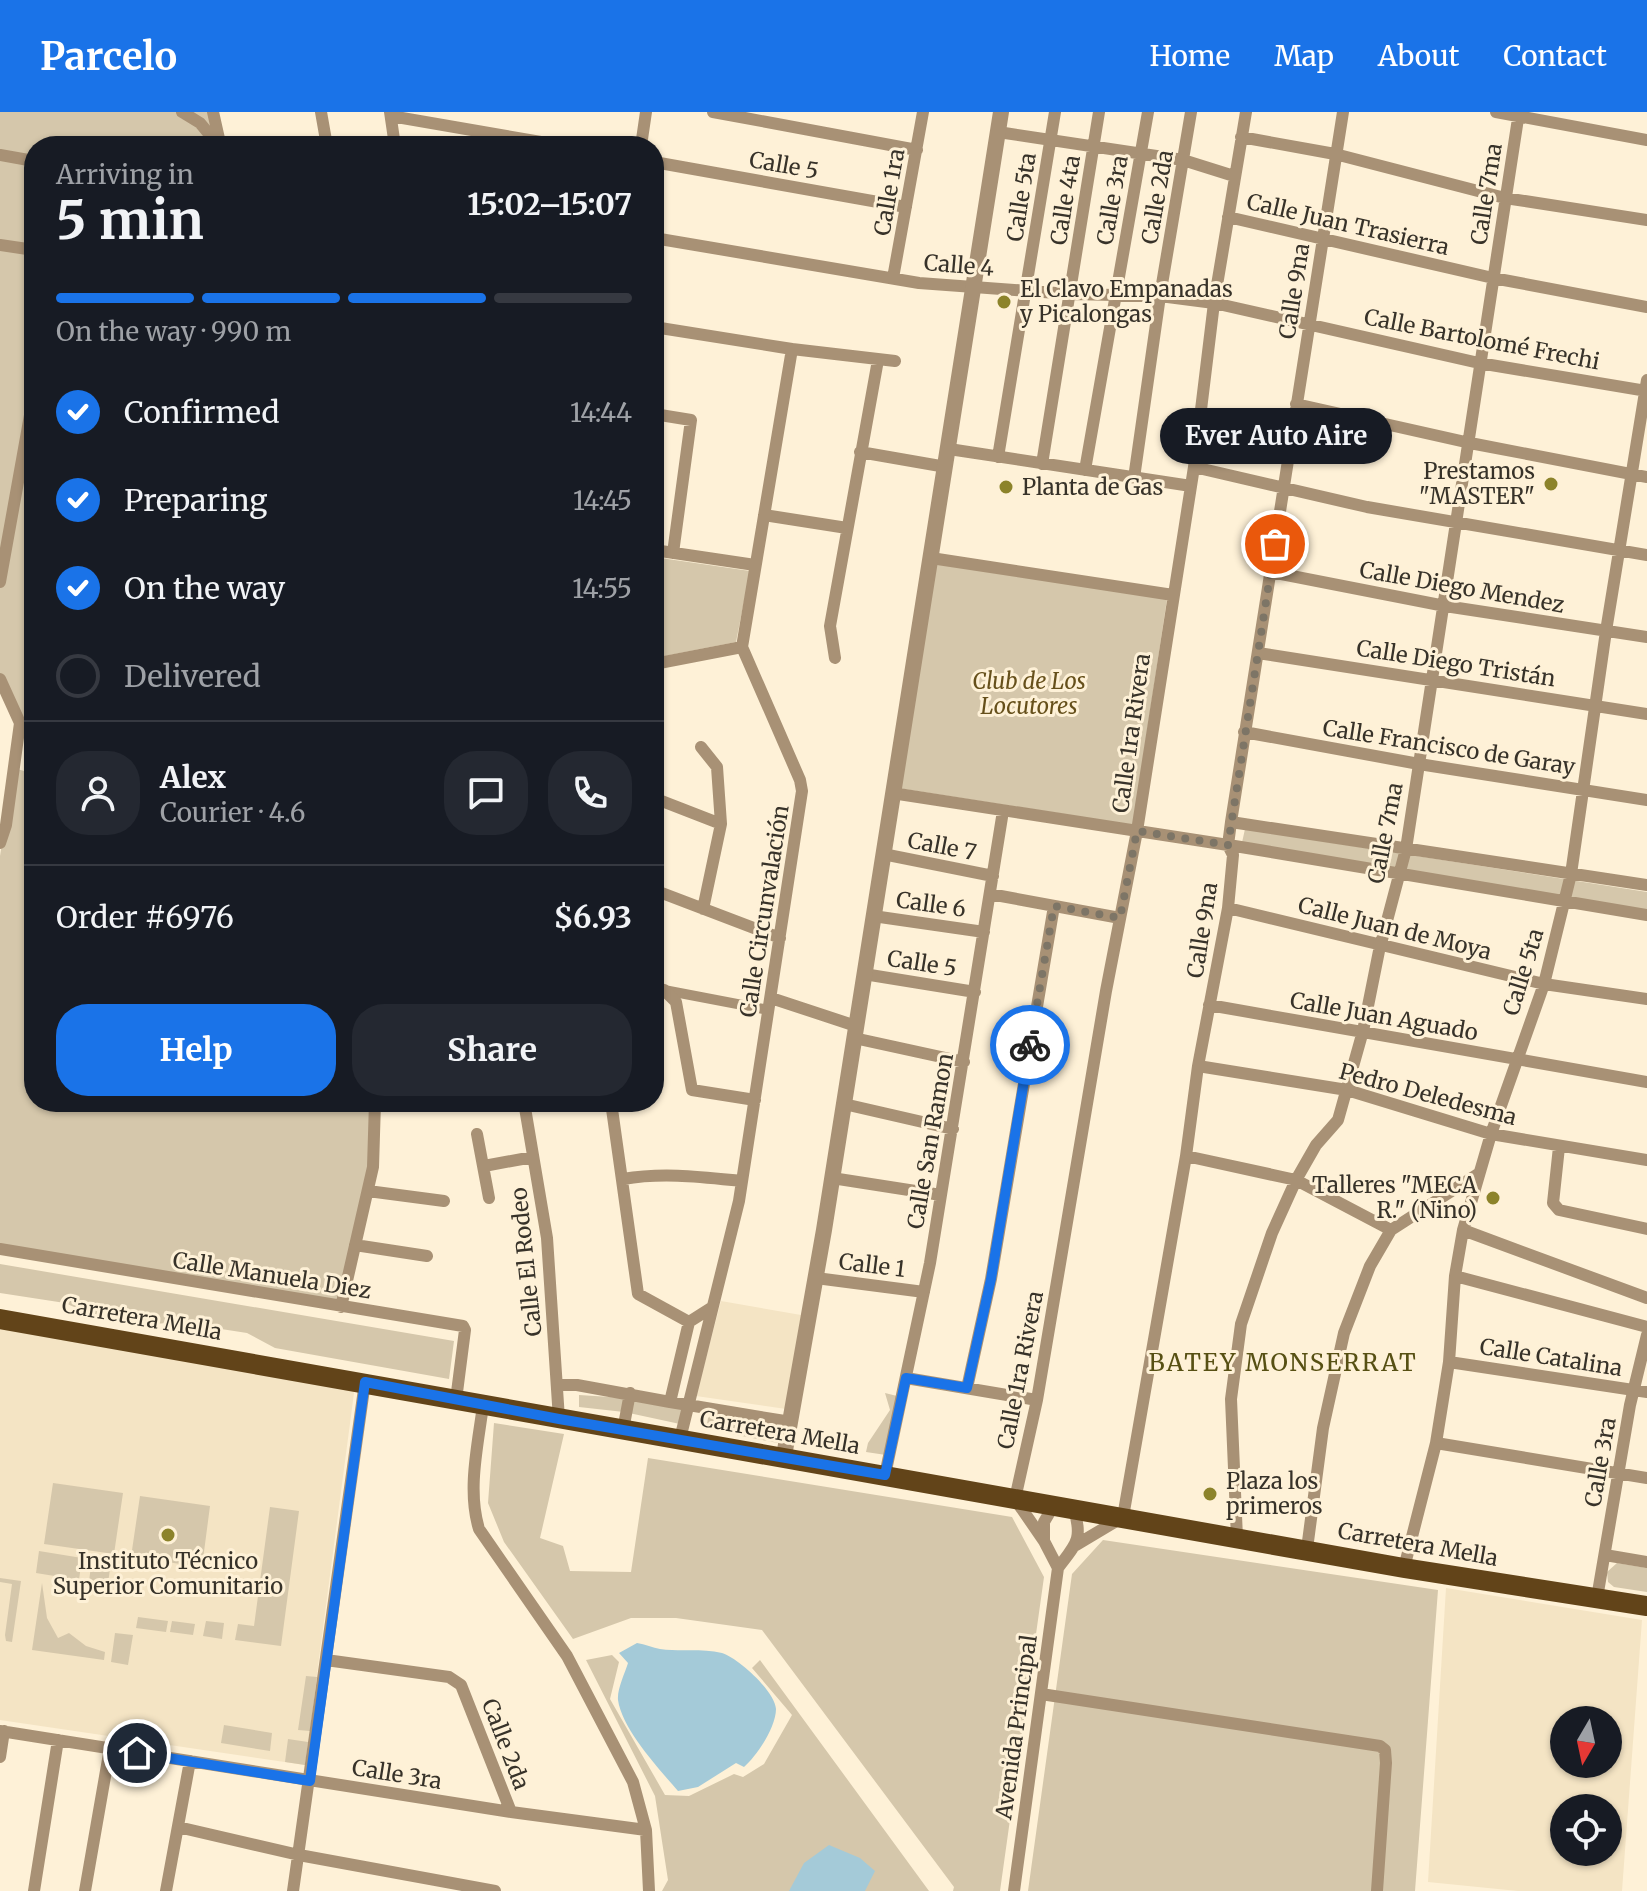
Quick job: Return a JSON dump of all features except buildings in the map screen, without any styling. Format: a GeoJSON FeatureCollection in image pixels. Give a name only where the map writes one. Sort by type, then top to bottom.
{"type":"FeatureCollection","features":[{"type":"Feature","properties":{"kind":"main road","name":"Carretera Mella"},"geometry":{"type":"LineString","coordinates":[[0,1319],[1404,1568],[1647,1606]]}},
{"type":"Feature","properties":{"kind":"street"},"geometry":{"type":"LineString","coordinates":[[182,112],[200,123],[211,136]]}},
{"type":"Feature","properties":{"kind":"street"},"geometry":{"type":"LineString","coordinates":[[213,112],[218,136]]}},
{"type":"Feature","properties":{"kind":"street"},"geometry":{"type":"LineString","coordinates":[[321,112],[325,136]]}},
{"type":"Feature","properties":{"kind":"street"},"geometry":{"type":"LineString","coordinates":[[642,136],[646,112]]}},
{"type":"Feature","properties":{"kind":"street"},"geometry":{"type":"LineString","coordinates":[[713,112],[917,150]]}},
{"type":"Feature","properties":{"kind":"street","name":"Calle 1ra"},"geometry":{"type":"LineString","coordinates":[[893,278],[923,112]]}},
{"type":"Feature","properties":{"kind":"street"},"geometry":{"type":"LineString","coordinates":[[784,1456],[816,1278],[1001,112]]}},
{"type":"Feature","properties":{"kind":"street","name":"Calle 5ta"},"geometry":{"type":"LineString","coordinates":[[998,457],[1055,112]]}},
{"type":"Feature","properties":{"kind":"street","name":"Calle 4ta"},"geometry":{"type":"LineString","coordinates":[[1042,464],[1099,112]]}},
{"type":"Feature","properties":{"kind":"street","name":"Calle 3ra"},"geometry":{"type":"LineString","coordinates":[[1085,470],[1148,112]]}},
{"type":"Feature","properties":{"kind":"street","name":"Calle 2da"},"geometry":{"type":"LineString","coordinates":[[1134,478],[1191,112]]}},
{"type":"Feature","properties":{"kind":"street","name":"Calle 1ra Rivera"},"geometry":{"type":"LineString","coordinates":[[1015,1499],[1037,1400],[1137,831],[1194,467],[1214,303],[1246,112]]}},
{"type":"Feature","properties":{"kind":"street","name":"Calle 9na"},"geometry":{"type":"LineString","coordinates":[[1123,1517],[1186,1156],[1198,1066],[1228,908],[1233,855],[1228,845],[1244,732],[1343,112]]}},
{"type":"Feature","properties":{"kind":"street"},"geometry":{"type":"LineString","coordinates":[[1496,112],[1647,140]]}},
{"type":"Feature","properties":{"kind":"street"},"geometry":{"type":"LineString","coordinates":[[393,136],[390,114],[510,136]]}},
{"type":"Feature","properties":{"kind":"street","name":"Calle 7ma"},"geometry":{"type":"LineString","coordinates":[[1237,1538],[1231,1399],[1241,1324],[1272,1233],[1296,1180],[1316,1145],[1338,1120],[1363,1031],[1406,849],[1518,114]]}},
{"type":"Feature","properties":{"kind":"street"},"geometry":{"type":"LineString","coordinates":[[998,132],[1183,160],[1234,176]]}},
{"type":"Feature","properties":{"kind":"street"},"geometry":{"type":"LineString","coordinates":[[1241,137],[1335,154],[1505,198],[1647,220]]}},
{"type":"Feature","properties":{"kind":"street"},"geometry":{"type":"LineString","coordinates":[[0,155],[24,159]]}},
{"type":"Feature","properties":{"kind":"street","name":"Calle 5"},"geometry":{"type":"LineString","coordinates":[[664,164],[906,207]]}},
{"type":"Feature","properties":{"kind":"street","name":"Calle Juan Trasierra"},"geometry":{"type":"LineString","coordinates":[[1228,217],[1493,278],[1647,307]]}},
{"type":"Feature","properties":{"kind":"street","name":"Calle 4"},"geometry":{"type":"LineString","coordinates":[[664,240],[893,278],[975,288],[1160,296],[1214,303],[1309,323]]}},
{"type":"Feature","properties":{"kind":"street"},"geometry":{"type":"LineString","coordinates":[[0,245],[24,249]]}},
{"type":"Feature","properties":{"kind":"street","name":"Calle Bartolomé Frechi"},"geometry":{"type":"LineString","coordinates":[[1309,323],[1479,363],[1646,387]]}},
{"type":"Feature","properties":{"kind":"street"},"geometry":{"type":"LineString","coordinates":[[664,329],[792,349],[895,361]]}},
{"type":"Feature","properties":{"kind":"street"},"geometry":{"type":"LineString","coordinates":[[664,662],[742,647],[792,349]]}},
{"type":"Feature","properties":{"kind":"street"},"geometry":{"type":"LineString","coordinates":[[835,658],[830,626],[878,360]]}},
{"type":"Feature","properties":{"kind":"street","name":"Calle 5ta"},"geometry":{"type":"LineString","coordinates":[[1404,1568],[1436,1443],[1449,1362],[1455,1276],[1463,1230],[1515,1061],[1544,984],[1566,901],[1646,387]]}},
{"type":"Feature","properties":{"kind":"street"},"geometry":{"type":"LineString","coordinates":[[1296,404],[1470,443],[1647,477]]}},
{"type":"Feature","properties":{"kind":"street"},"geometry":{"type":"LineString","coordinates":[[664,416],[691,420],[673,553]]}},
{"type":"Feature","properties":{"kind":"street"},"geometry":{"type":"LineString","coordinates":[[0,582],[24,449]]}},
{"type":"Feature","properties":{"kind":"street"},"geometry":{"type":"LineString","coordinates":[[949,449],[1191,486]]}},
{"type":"Feature","properties":{"kind":"street"},"geometry":{"type":"LineString","coordinates":[[860,452],[946,467]]}},
{"type":"Feature","properties":{"kind":"street"},"geometry":{"type":"LineString","coordinates":[[1194,467],[1457,524],[1647,555]]}},
{"type":"Feature","properties":{"kind":"street"},"geometry":{"type":"LineString","coordinates":[[764,515],[847,528]]}},
{"type":"Feature","properties":{"kind":"street"},"geometry":{"type":"LineString","coordinates":[[664,552],[755,565]]}},
{"type":"Feature","properties":{"kind":"street"},"geometry":{"type":"LineString","coordinates":[[931,558],[1173,595]]}},
{"type":"Feature","properties":{"kind":"street","name":"Calle Diego Mendez"},"geometry":{"type":"LineString","coordinates":[[1271,572],[1445,606],[1647,637]]}},
{"type":"Feature","properties":{"kind":"street","name":"Calle Circunvalación"},"geometry":{"type":"LineString","coordinates":[[680,1439],[742,1181],[802,785],[742,647]]}},
{"type":"Feature","properties":{"kind":"street","name":"Calle Diego Tristán"},"geometry":{"type":"LineString","coordinates":[[1258,653],[1647,714]]}},
{"type":"Feature","properties":{"kind":"street"},"geometry":{"type":"LineString","coordinates":[[0,679],[20,723],[6,825],[0,843]]}},
{"type":"Feature","properties":{"kind":"street","name":"Calle Francisco de Garay"},"geometry":{"type":"LineString","coordinates":[[1244,732],[1419,764],[1647,800]]}},
{"type":"Feature","properties":{"kind":"street"},"geometry":{"type":"LineString","coordinates":[[701,747],[717,767],[721,824],[703,909]]}},
{"type":"Feature","properties":{"kind":"street"},"geometry":{"type":"LineString","coordinates":[[892,793],[1647,915]]}},
{"type":"Feature","properties":{"kind":"street"},"geometry":{"type":"LineString","coordinates":[[664,802],[721,824]]}},
{"type":"Feature","properties":{"kind":"street","name":"Calle San Ramon"},"geometry":{"type":"LineString","coordinates":[[885,1475],[924,1292],[953,1129],[1003,811]]}},
{"type":"Feature","properties":{"kind":"street"},"geometry":{"type":"LineString","coordinates":[[1231,822],[1647,885]]}},
{"type":"Feature","properties":{"kind":"street","name":"Calle 7"},"geometry":{"type":"LineString","coordinates":[[883,854],[993,876]]}},
{"type":"Feature","properties":{"kind":"street"},"geometry":{"type":"LineString","coordinates":[[664,894],[780,938]]}},
{"type":"Feature","properties":{"kind":"street"},"geometry":{"type":"LineString","coordinates":[[990,894],[1120,918]]}},
{"type":"Feature","properties":{"kind":"street"},"geometry":{"type":"LineString","coordinates":[[967,1388],[991,1279],[1054,906]]}},
{"type":"Feature","properties":{"kind":"street","name":"Calle Juan de Moya"},"geometry":{"type":"LineString","coordinates":[[1228,908],[1544,984],[1647,999]]}},
{"type":"Feature","properties":{"kind":"street","name":"Calle 6"},"geometry":{"type":"LineString","coordinates":[[873,916],[984,932]]}},
{"type":"Feature","properties":{"kind":"street","name":"Calle 5"},"geometry":{"type":"LineString","coordinates":[[864,974],[975,992]]}},
{"type":"Feature","properties":{"kind":"street"},"geometry":{"type":"LineString","coordinates":[[664,989],[770,1004],[855,1032],[964,1062]]}},
{"type":"Feature","properties":{"kind":"street"},"geometry":{"type":"LineString","coordinates":[[664,992],[676,1002],[692,1090],[755,1100]]}},
{"type":"Feature","properties":{"kind":"street","name":"Calle Juan Aguado"},"geometry":{"type":"LineString","coordinates":[[1209,1005],[1647,1082]]}},
{"type":"Feature","properties":{"kind":"street","name":"Pedro Deledesma"},"geometry":{"type":"LineString","coordinates":[[1198,1066],[1347,1090],[1491,1134],[1647,1160]]}},
{"type":"Feature","properties":{"kind":"street"},"geometry":{"type":"LineString","coordinates":[[844,1104],[953,1129]]}},
{"type":"Feature","properties":{"kind":"street"},"geometry":{"type":"LineString","coordinates":[[341,1307],[373,1167],[375,1112]]}},
{"type":"Feature","properties":{"kind":"street","name":"Calle El Rodeo"},"geometry":{"type":"LineString","coordinates":[[526,1112],[547,1238],[559,1419]]}},
{"type":"Feature","properties":{"kind":"street"},"geometry":{"type":"LineString","coordinates":[[613,1112],[638,1294],[689,1322]]}},
{"type":"Feature","properties":{"kind":"street"},"geometry":{"type":"LineString","coordinates":[[477,1134],[489,1198]]}},
{"type":"Feature","properties":{"kind":"street"},"geometry":{"type":"LineString","coordinates":[[1559,1147],[1553,1203],[1559,1210],[1647,1229]]}},
{"type":"Feature","properties":{"kind":"street"},"geometry":{"type":"LineString","coordinates":[[1186,1156],[1296,1180],[1391,1230]]}},
{"type":"Feature","properties":{"kind":"street"},"geometry":{"type":"LineString","coordinates":[[484,1166],[533,1157]]}},
{"type":"Feature","properties":{"kind":"street"},"geometry":{"type":"LineString","coordinates":[[1307,1549],[1323,1428],[1344,1333],[1370,1266],[1391,1230],[1478,1174]]}},
{"type":"Feature","properties":{"kind":"street"},"geometry":{"type":"LineString","coordinates":[[623,1179],[646,1175],[686,1175],[742,1181]]}},
{"type":"Feature","properties":{"kind":"street"},"geometry":{"type":"LineString","coordinates":[[832,1178],[941,1195]]}},
{"type":"Feature","properties":{"kind":"street"},"geometry":{"type":"LineString","coordinates":[[368,1191],[444,1201]]}},
{"type":"Feature","properties":{"kind":"street"},"geometry":{"type":"LineString","coordinates":[[1463,1230],[1647,1298]]}},
{"type":"Feature","properties":{"kind":"street"},"geometry":{"type":"LineString","coordinates":[[355,1245],[427,1256]]}},
{"type":"Feature","properties":{"kind":"street","name":"Calle Manuela Diez"},"geometry":{"type":"LineString","coordinates":[[0,1249],[465,1327],[456,1400]]}},
{"type":"Feature","properties":{"kind":"street"},"geometry":{"type":"LineString","coordinates":[[1455,1276],[1647,1327]]}},
{"type":"Feature","properties":{"kind":"street","name":"Calle 1"},"geometry":{"type":"LineString","coordinates":[[816,1278],[924,1292]]}},
{"type":"Feature","properties":{"kind":"street"},"geometry":{"type":"LineString","coordinates":[[670,1402],[689,1322],[711,1308]]}},
{"type":"Feature","properties":{"kind":"street","name":"Calle 3ra"},"geometry":{"type":"LineString","coordinates":[[1597,1598],[1633,1390],[1647,1335]]}},
{"type":"Feature","properties":{"kind":"street","name":"Calle Catalina"},"geometry":{"type":"LineString","coordinates":[[1449,1362],[1647,1392]]}},
{"type":"Feature","properties":{"kind":"street"},"geometry":{"type":"LineString","coordinates":[[906,1378],[1037,1400]]}},
{"type":"Feature","properties":{"kind":"street"},"geometry":{"type":"LineString","coordinates":[[293,1891],[365,1382]]}},
{"type":"Feature","properties":{"kind":"street"},"geometry":{"type":"LineString","coordinates":[[559,1385],[630,1393],[791,1422]]}},
{"type":"Feature","properties":{"kind":"street"},"geometry":{"type":"LineString","coordinates":[[623,1430],[630,1393]]}},
{"type":"Feature","properties":{"kind":"street"},"geometry":{"type":"LineString","coordinates":[[483,1405],[473,1510],[479,1529],[567,1656],[633,1782],[646,1830],[649,1891]]}},
{"type":"Feature","properties":{"kind":"street"},"geometry":{"type":"LineString","coordinates":[[1436,1443],[1647,1478]]}},
{"type":"Feature","properties":{"kind":"street"},"geometry":{"type":"LineString","coordinates":[[1015,1499],[1058,1568],[1080,1535],[1064,1507],[1044,1522],[1044,1541]]}},
{"type":"Feature","properties":{"kind":"street"},"geometry":{"type":"LineString","coordinates":[[1076,1545],[1123,1517]]}},
{"type":"Feature","properties":{"kind":"street"},"geometry":{"type":"LineString","coordinates":[[1605,1555],[1647,1562]]}},
{"type":"Feature","properties":{"kind":"street","name":"Avenida Principal"},"geometry":{"type":"LineString","coordinates":[[1014,1891],[1058,1568]]}},
{"type":"Feature","properties":{"kind":"street","name":"Calle 2da"},"geometry":{"type":"LineString","coordinates":[[326,1660],[449,1677],[461,1685],[511,1812]]}},
{"type":"Feature","properties":{"kind":"street"},"geometry":{"type":"LineString","coordinates":[[1041,1694],[1380,1746],[1386,1754],[1377,1891]]}},
{"type":"Feature","properties":{"kind":"street"},"geometry":{"type":"LineString","coordinates":[[0,1757],[2,1731]]}},
{"type":"Feature","properties":{"kind":"street","name":"Calle 3ra"},"geometry":{"type":"LineString","coordinates":[[2,1731],[511,1812],[646,1830]]}},
{"type":"Feature","properties":{"kind":"street"},"geometry":{"type":"LineString","coordinates":[[34,1891],[58,1740]]}},
{"type":"Feature","properties":{"kind":"street"},"geometry":{"type":"LineString","coordinates":[[85,1891],[110,1748]]}},
{"type":"Feature","properties":{"kind":"street"},"geometry":{"type":"LineString","coordinates":[[166,1891],[190,1761]]}},
{"type":"Feature","properties":{"kind":"street"},"geometry":{"type":"LineString","coordinates":[[178,1827],[299,1855],[495,1891]]}},
{"type":"Feature","properties":{"kind":"shaded area"},"geometry":{"type":"Polygon","coordinates":[[[721,1301],[801,1315],[786,1409],[696,1396],[721,1301]]]}},
{"type":"Feature","properties":{"kind":"shaded area","name":"Instituto Técnico Superior Comunitario"},"geometry":{"type":"Polygon","coordinates":[[[0,1325],[352,1389],[354,1393],[305,1765],[0,1720],[0,1325]]]}},
{"type":"Feature","properties":{"kind":"shaded area"},"geometry":{"type":"Polygon","coordinates":[[[1446,1588],[1642,1620],[1622,1891],[1518,1891],[1428,1882],[1446,1588]]]}},
{"type":"Feature","properties":{"kind":"green space"},"geometry":{"type":"Polygon","coordinates":[[[0,112],[215,112],[219,136],[24,136],[24,724],[20,723],[0,679],[0,112]]]}},
{"type":"Feature","properties":{"kind":"green space"},"geometry":{"type":"Polygon","coordinates":[[[664,558],[750,571],[736,642],[664,656],[664,558]]]}},
{"type":"Feature","properties":{"kind":"green space","name":"Club de Los Locutores"},"geometry":{"type":"Polygon","coordinates":[[[935,564],[1167,599],[1133,825],[898,788],[935,564]]]}},
{"type":"Feature","properties":{"kind":"green space"},"geometry":{"type":"Polygon","coordinates":[[[14,768],[24,771],[24,1112],[375,1112],[376,1124],[341,1307],[0,1249],[0,856],[14,768]]]}},
{"type":"Feature","properties":{"kind":"green space"},"geometry":{"type":"Polygon","coordinates":[[[1245,829],[1647,892],[1647,915],[1241,847],[1245,829]]]}},
{"type":"Feature","properties":{"kind":"green space"},"geometry":{"type":"Polygon","coordinates":[[[0,1264],[454,1341],[449,1379],[275,1348],[247,1333],[176,1322],[146,1325],[97,1317],[65,1303],[0,1293],[0,1264]]]}},
{"type":"Feature","properties":{"kind":"green space"},"geometry":{"type":"Polygon","coordinates":[[[885,1393],[897,1396],[886,1455],[866,1452],[868,1443],[890,1410],[885,1393]]]}},
{"type":"Feature","properties":{"kind":"green space"},"geometry":{"type":"Polygon","coordinates":[[[579,1395],[626,1398],[624,1412],[579,1407],[579,1395]]]}},
{"type":"Feature","properties":{"kind":"green space"},"geometry":{"type":"Polygon","coordinates":[[[632,1399],[684,1409],[680,1424],[629,1413],[632,1399]]]}},
{"type":"Feature","properties":{"kind":"green space"},"geometry":{"type":"Polygon","coordinates":[[[713,1413],[781,1424],[778,1443],[716,1431],[707,1424],[713,1413]]]}},
{"type":"Feature","properties":{"kind":"green space"},"geometry":{"type":"Polygon","coordinates":[[[494,1423],[564,1434],[540,1538],[563,1546],[570,1571],[631,1572],[648,1458],[1012,1517],[1044,1577],[1000,1891],[953,1891],[954,1887],[762,1630],[676,1618],[631,1618],[573,1639],[504,1542],[488,1503],[494,1423]]]}},
{"type":"Feature","properties":{"kind":"green space"},"geometry":{"type":"Polygon","coordinates":[[[53,1483],[123,1493],[114,1554],[44,1544],[53,1483]]]}},
{"type":"Feature","properties":{"kind":"green space"},"geometry":{"type":"Polygon","coordinates":[[[140,1496],[210,1506],[202,1567],[131,1557],[140,1496]]]}},
{"type":"Feature","properties":{"kind":"green space"},"geometry":{"type":"Polygon","coordinates":[[[270,1507],[299,1511],[281,1646],[235,1640],[238,1624],[254,1626],[270,1507]]]}},
{"type":"Feature","properties":{"kind":"green space"},"geometry":{"type":"Polygon","coordinates":[[[1103,1540],[1438,1590],[1415,1891],[1028,1891],[1072,1574],[1103,1540]]]}},
{"type":"Feature","properties":{"kind":"green space"},"geometry":{"type":"Polygon","coordinates":[[[39,1551],[82,1558],[79,1580],[36,1573],[39,1551]]]}},
{"type":"Feature","properties":{"kind":"green space"},"geometry":{"type":"Polygon","coordinates":[[[92,1559],[111,1562],[108,1583],[89,1581],[92,1559]]]}},
{"type":"Feature","properties":{"kind":"green space"},"geometry":{"type":"Polygon","coordinates":[[[1617,1563],[1647,1568],[1647,1592],[1614,1587],[1608,1582],[1607,1572],[1617,1563]]]}},
{"type":"Feature","properties":{"kind":"green space"},"geometry":{"type":"Polygon","coordinates":[[[0,1578],[21,1581],[12,1642],[6,1641],[5,1635],[12,1584],[0,1582],[0,1578]]]}},
{"type":"Feature","properties":{"kind":"green space"},"geometry":{"type":"Polygon","coordinates":[[[42,1583],[47,1618],[58,1638],[69,1633],[86,1646],[105,1652],[104,1660],[32,1650],[42,1583]]]}},
{"type":"Feature","properties":{"kind":"green space"},"geometry":{"type":"Polygon","coordinates":[[[138,1617],[168,1621],[166,1632],[136,1628],[138,1617]]]}},
{"type":"Feature","properties":{"kind":"green space"},"geometry":{"type":"Polygon","coordinates":[[[172,1621],[195,1624],[193,1635],[170,1632],[172,1621]]]}},
{"type":"Feature","properties":{"kind":"green space"},"geometry":{"type":"Polygon","coordinates":[[[206,1621],[224,1623],[222,1639],[203,1636],[206,1621]]]}},
{"type":"Feature","properties":{"kind":"green space"},"geometry":{"type":"Polygon","coordinates":[[[115,1633],[133,1635],[128,1665],[111,1662],[115,1633]]]}},
{"type":"Feature","properties":{"kind":"green space"},"geometry":{"type":"Polygon","coordinates":[[[612,1655],[619,1662],[610,1699],[665,1795],[689,1796],[734,1774],[743,1777],[764,1764],[792,1715],[752,1668],[760,1660],[929,1891],[662,1891],[668,1880],[655,1796],[586,1660],[612,1655]]]}},
{"type":"Feature","properties":{"kind":"green space"},"geometry":{"type":"Polygon","coordinates":[[[306,1676],[317,1677],[310,1731],[298,1730],[306,1676]]]}},
{"type":"Feature","properties":{"kind":"green space"},"geometry":{"type":"Polygon","coordinates":[[[224,1725],[272,1733],[270,1751],[221,1743],[224,1725]]]}},
{"type":"Feature","properties":{"kind":"green space"},"geometry":{"type":"Polygon","coordinates":[[[288,1739],[308,1742],[305,1765],[285,1762],[288,1739]]]}},
{"type":"Feature","properties":{"kind":"water"},"geometry":{"type":"Polygon","coordinates":[[[637,1643],[660,1649],[722,1653],[746,1668],[763,1685],[774,1702],[775,1716],[765,1741],[744,1767],[736,1763],[698,1787],[678,1791],[670,1782],[634,1736],[618,1700],[628,1663],[619,1653],[637,1643]]]}},
{"type":"Feature","properties":{"kind":"water"},"geometry":{"type":"Polygon","coordinates":[[[829,1845],[860,1858],[875,1871],[865,1891],[789,1891],[804,1863],[829,1845]]]}},
{"type":"Feature","properties":{"kind":"way so far"},"geometry":{"type":"LineString","coordinates":[[1030,1045],[1054,906],[1120,918],[1137,831],[1228,845],[1275,544]]}},
{"type":"Feature","properties":{"kind":"place","name":"El Clavo Empanadas y Picalongas"},"geometry":{"type":"Point","coordinates":[1004,302]}},
{"type":"Feature","properties":{"kind":"place","name":"Prestamos \"MASTER\""},"geometry":{"type":"Point","coordinates":[1551,484]}},
{"type":"Feature","properties":{"kind":"place","name":"Planta de Gas"},"geometry":{"type":"Point","coordinates":[1006,487]}},
{"type":"Feature","properties":{"kind":"place","name":"Ever Auto Aire"},"geometry":{"type":"Point","coordinates":[1275,544]}},
{"type":"Feature","properties":{"kind":"place","name":"Talleres \"MECA R.\" (Nino)"},"geometry":{"type":"Point","coordinates":[1493,1198]}},
{"type":"Feature","properties":{"kind":"place","name":"Plaza los primeros"},"geometry":{"type":"Point","coordinates":[1210,1494]}},
{"type":"Feature","properties":{"kind":"place","name":"Instituto Técnico Superior Comunitario"},"geometry":{"type":"Point","coordinates":[168,1535]}},
{"type":"Feature","properties":{"kind":"district","name":"BATEY MONSERRAT"},"geometry":{"type":"Point","coordinates":[1283,1363]}},
{"type":"Feature","properties":{"kind":"route"},"geometry":{"type":"LineString","coordinates":[[137,1753],[310,1781],[365,1382],[885,1475],[906,1378],[967,1388],[991,1279],[1030,1045]]}}]}
